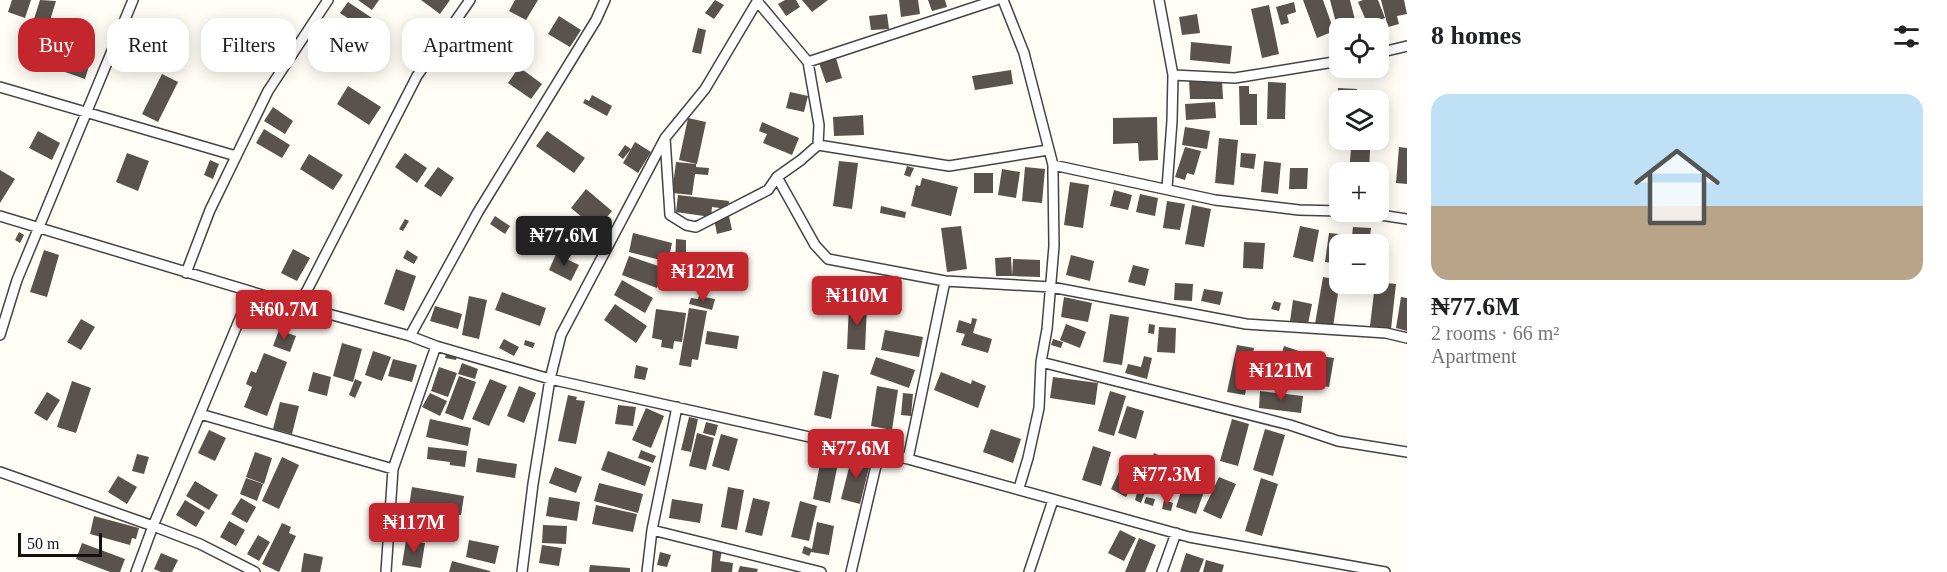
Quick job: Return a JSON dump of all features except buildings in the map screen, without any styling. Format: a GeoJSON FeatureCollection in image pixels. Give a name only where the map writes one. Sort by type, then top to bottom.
{"type":"FeatureCollection","features":[{"type":"Feature","properties":{"kind":"street"},"geometry":{"type":"LineString","coordinates":[[0,335],[17,280],[133,0]]}},
{"type":"Feature","properties":{"kind":"street"},"geometry":{"type":"LineString","coordinates":[[186,273],[210,210],[268,91],[328,0]]}},
{"type":"Feature","properties":{"kind":"street"},"geometry":{"type":"LineString","coordinates":[[299,306],[417,76],[470,0]]}},
{"type":"Feature","properties":{"kind":"street"},"geometry":{"type":"LineString","coordinates":[[410,336],[478,212],[596,20],[605,0]]}},
{"type":"Feature","properties":{"kind":"street"},"geometry":{"type":"LineString","coordinates":[[522,572],[550,379],[561,334],[665,138],[705,89],[757,0],[808,62],[819,125],[818,145],[777,177],[768,190],[696,227],[691,227],[670,215],[665,138]]}},
{"type":"Feature","properties":{"kind":"street"},"geometry":{"type":"LineString","coordinates":[[808,62],[996,0]]}},
{"type":"Feature","properties":{"kind":"street"},"geometry":{"type":"LineString","coordinates":[[1003,0],[1024,53],[1053,165],[1054,246],[1047,329],[1041,363],[1039,408],[1019,488]]}},
{"type":"Feature","properties":{"kind":"street"},"geometry":{"type":"LineString","coordinates":[[1159,0],[1173,75],[1167,188]]}},
{"type":"Feature","properties":{"kind":"street"},"geometry":{"type":"LineString","coordinates":[[1389,50],[1407,46]]}},
{"type":"Feature","properties":{"kind":"street"},"geometry":{"type":"LineString","coordinates":[[1173,75],[1235,78],[1329,63]]}},
{"type":"Feature","properties":{"kind":"street"},"geometry":{"type":"LineString","coordinates":[[0,87],[236,156]]}},
{"type":"Feature","properties":{"kind":"street"},"geometry":{"type":"LineString","coordinates":[[818,145],[949,166],[1048,150]]}},
{"type":"Feature","properties":{"kind":"street"},"geometry":{"type":"LineString","coordinates":[[1053,165],[1227,201],[1299,210],[1329,211]]}},
{"type":"Feature","properties":{"kind":"street"},"geometry":{"type":"LineString","coordinates":[[777,177],[815,244],[828,259],[945,281],[1051,287],[1246,324],[1386,333],[1407,338]]}},
{"type":"Feature","properties":{"kind":"street"},"geometry":{"type":"LineString","coordinates":[[0,216],[550,379],[908,459],[1176,533],[1385,572]]}},
{"type":"Feature","properties":{"kind":"street"},"geometry":{"type":"LineString","coordinates":[[1389,216],[1407,219]]}},
{"type":"Feature","properties":{"kind":"street"},"geometry":{"type":"LineString","coordinates":[[908,459],[945,281]]}},
{"type":"Feature","properties":{"kind":"street"},"geometry":{"type":"LineString","coordinates":[[136,572],[251,292]]}},
{"type":"Feature","properties":{"kind":"street"},"geometry":{"type":"LineString","coordinates":[[386,572],[393,469],[436,346]]}},
{"type":"Feature","properties":{"kind":"street"},"geometry":{"type":"LineString","coordinates":[[1041,363],[1290,425],[1338,441],[1407,452]]}},
{"type":"Feature","properties":{"kind":"street"},"geometry":{"type":"LineString","coordinates":[[647,572],[652,530],[677,406]]}},
{"type":"Feature","properties":{"kind":"street"},"geometry":{"type":"LineString","coordinates":[[200,414],[393,469]]}},
{"type":"Feature","properties":{"kind":"street"},"geometry":{"type":"LineString","coordinates":[[851,572],[879,453]]}},
{"type":"Feature","properties":{"kind":"street"},"geometry":{"type":"LineString","coordinates":[[0,472],[200,544],[255,572]]}},
{"type":"Feature","properties":{"kind":"street"},"geometry":{"type":"LineString","coordinates":[[1029,572],[1053,500]]}},
{"type":"Feature","properties":{"kind":"street"},"geometry":{"type":"LineString","coordinates":[[652,530],[821,572]]}},
{"type":"Feature","properties":{"kind":"street"},"geometry":{"type":"LineString","coordinates":[[1162,572],[1176,533]]}}]}
